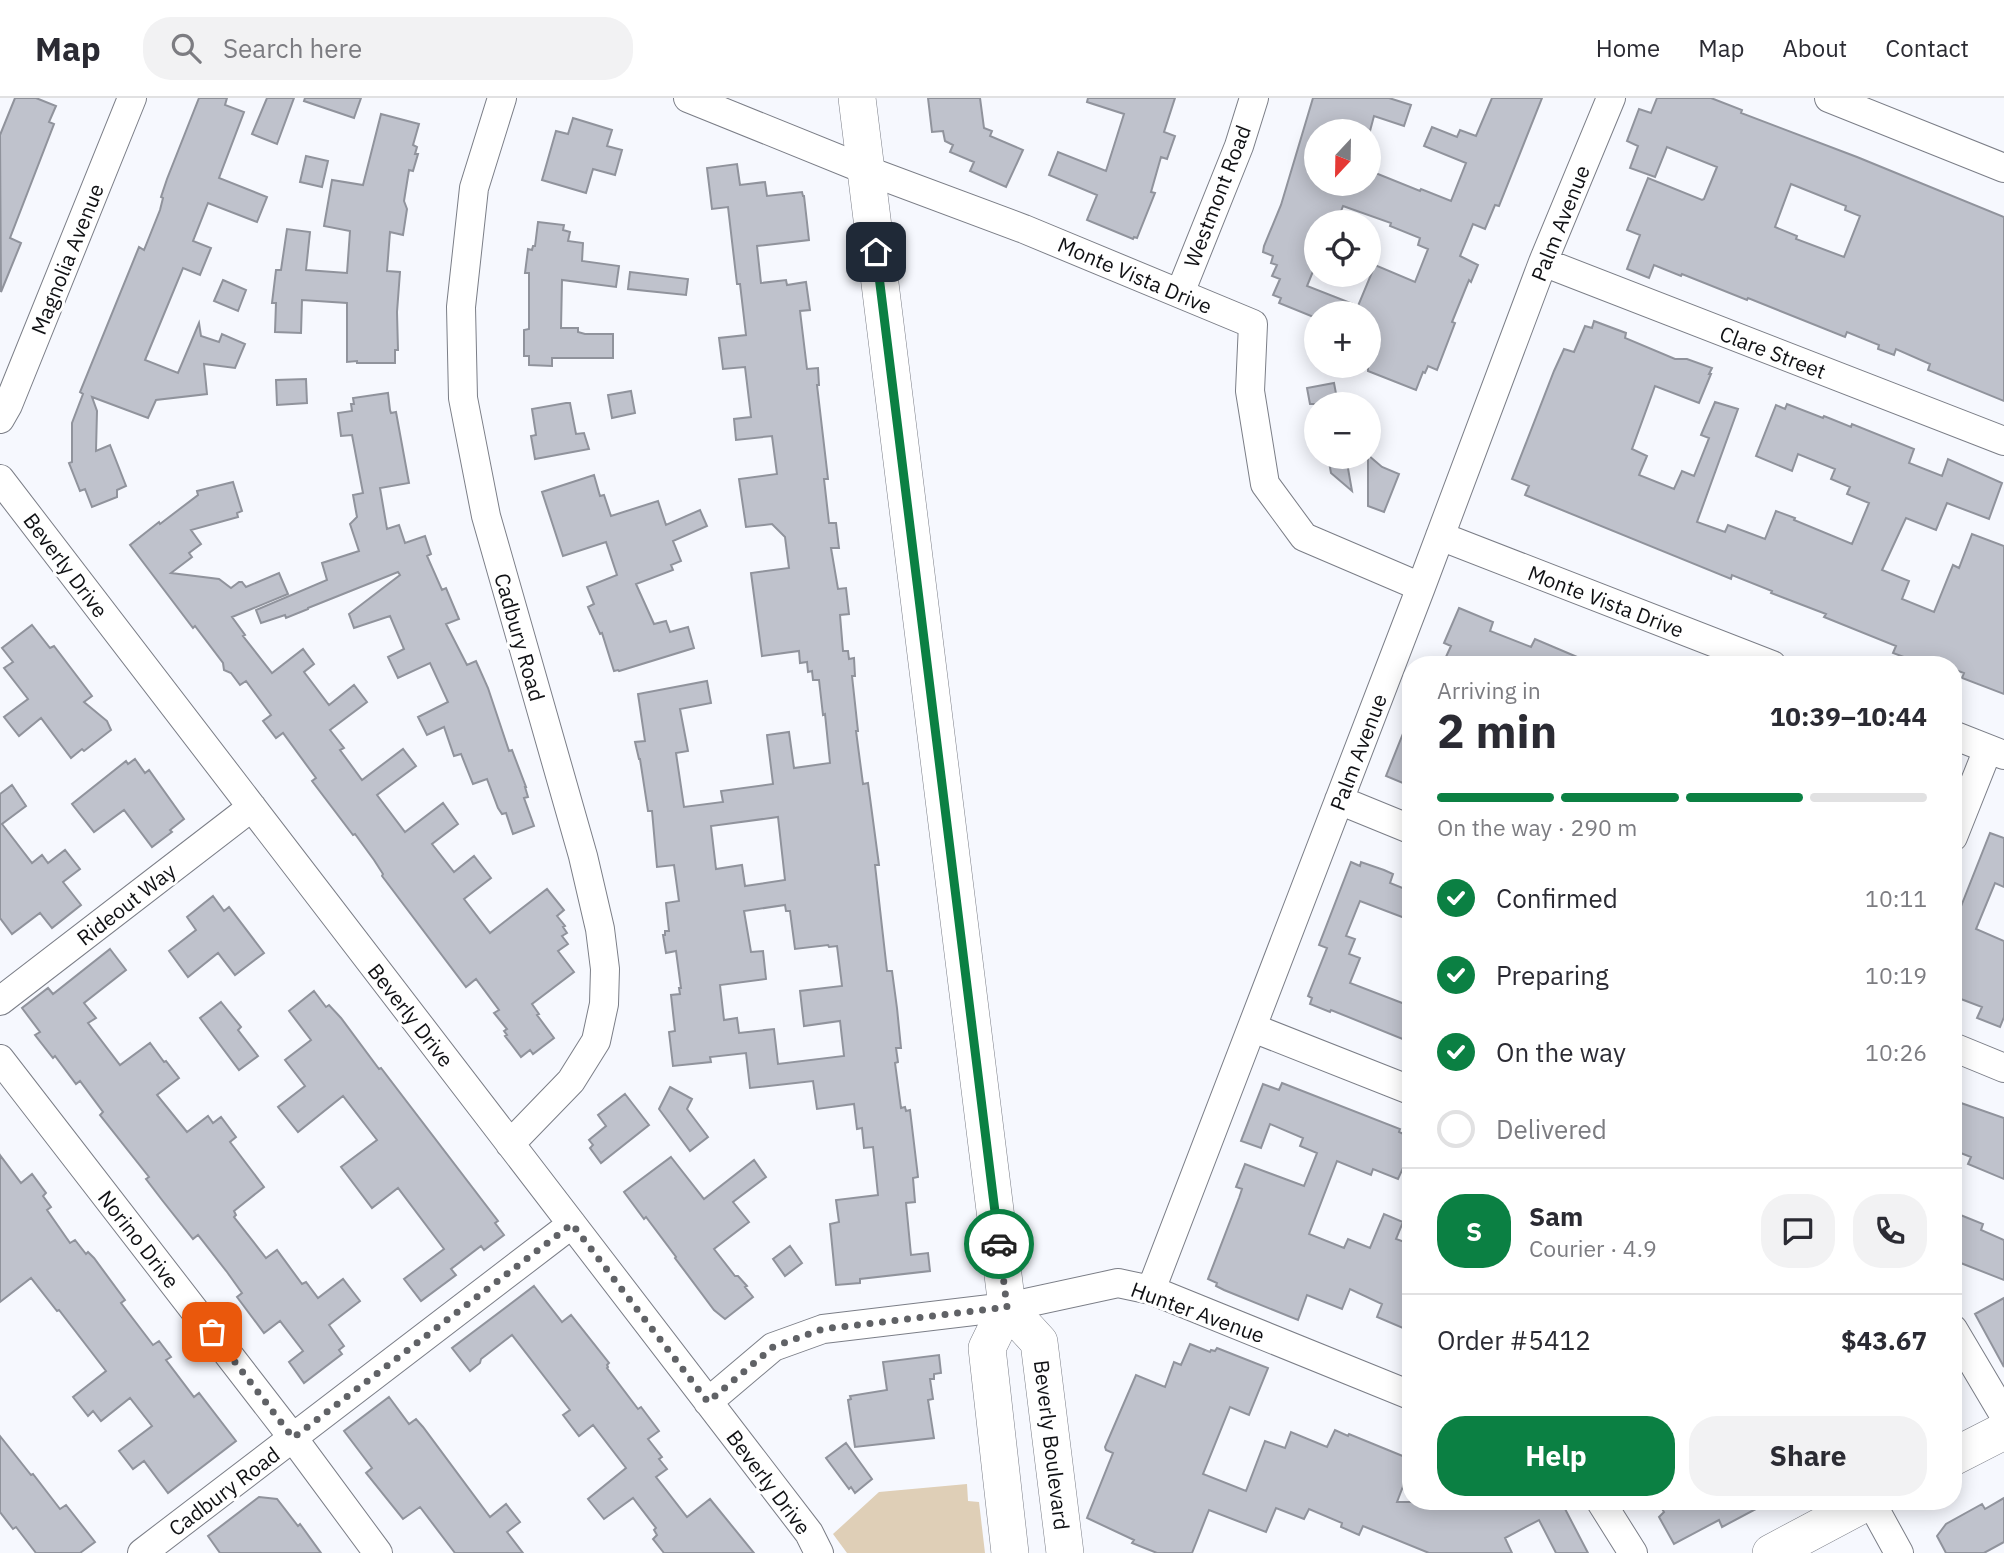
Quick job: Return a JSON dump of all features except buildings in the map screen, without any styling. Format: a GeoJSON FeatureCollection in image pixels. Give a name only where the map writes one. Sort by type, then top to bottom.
{"type":"FeatureCollection","features":[{"type":"Feature","properties":{"kind":"main road"},"geometry":{"type":"LineString","coordinates":[[857,98],[1007,1307],[987,1348],[1010,1553]]}},
{"type":"Feature","properties":{"kind":"main road","name":"Beverly Boulevard"},"geometry":{"type":"LineString","coordinates":[[1007,1307],[1039,1342],[1065,1553]]}},
{"type":"Feature","properties":{"kind":"main road"},"geometry":{"type":"LineString","coordinates":[[1962,1452],[2004,1431]]}},
{"type":"Feature","properties":{"kind":"main road"},"geometry":{"type":"LineString","coordinates":[[1771,1553],[1854,1510]]}},
{"type":"Feature","properties":{"kind":"street","name":"Magnolia Avenue"},"geometry":{"type":"LineString","coordinates":[[0,419],[132,98]]}},
{"type":"Feature","properties":{"kind":"street","name":"Cadbury Road"},"geometry":{"type":"LineString","coordinates":[[502,98],[474,188],[461,307],[463,398],[486,516],[583,856],[600,929],[605,969],[604,1004],[596,1041],[571,1081],[510,1144]]}},
{"type":"Feature","properties":{"kind":"street","name":"Monte Vista Drive"},"geometry":{"type":"LineString","coordinates":[[688,98],[866,170],[1024,229],[1252,324],[1250,391],[1265,484],[1304,537],[1421,587]]}},
{"type":"Feature","properties":{"kind":"street","name":"Westmont Road"},"geometry":{"type":"LineString","coordinates":[[1180,293],[1239,146],[1254,98]]}},
{"type":"Feature","properties":{"kind":"street","name":"Palm Avenue"},"geometry":{"type":"LineString","coordinates":[[1151,1290],[1421,587],[1542,262],[1611,98]]}},
{"type":"Feature","properties":{"kind":"street"},"geometry":{"type":"LineString","coordinates":[[1829,98],[2004,168]]}},
{"type":"Feature","properties":{"kind":"street","name":"Clare Street"},"geometry":{"type":"LineString","coordinates":[[1542,262],[2004,441]]}},
{"type":"Feature","properties":{"kind":"street","name":"Beverly Drive"},"geometry":{"type":"LineString","coordinates":[[0,479],[809,1533],[819,1553]]}},
{"type":"Feature","properties":{"kind":"street","name":"Monte Vista Drive"},"geometry":{"type":"LineString","coordinates":[[1440,536],[1749,656]]}},
{"type":"Feature","properties":{"kind":"street"},"geometry":{"type":"LineString","coordinates":[[1962,739],[1996,752],[1962,819]]}},
{"type":"Feature","properties":{"kind":"street"},"geometry":{"type":"LineString","coordinates":[[1339,800],[1402,826]]}},
{"type":"Feature","properties":{"kind":"street","name":"Rideout Way"},"geometry":{"type":"LineString","coordinates":[[3,993],[251,807]]}},
{"type":"Feature","properties":{"kind":"street"},"geometry":{"type":"LineString","coordinates":[[1253,1028],[1402,1087]]}},
{"type":"Feature","properties":{"kind":"street"},"geometry":{"type":"LineString","coordinates":[[1962,1051],[2004,1068]]}},
{"type":"Feature","properties":{"kind":"street","name":"Norino Drive"},"geometry":{"type":"LineString","coordinates":[[0,1059],[293,1438],[378,1553]]}},
{"type":"Feature","properties":{"kind":"street","name":"Cadbury Road"},"geometry":{"type":"LineString","coordinates":[[142,1553],[572,1224]]}},
{"type":"Feature","properties":{"kind":"street","name":"Hunter Avenue"},"geometry":{"type":"LineString","coordinates":[[708,1402],[773,1347],[823,1329],[1007,1307],[1118,1283],[1151,1290],[1402,1392]]}},
{"type":"Feature","properties":{"kind":"street"},"geometry":{"type":"LineString","coordinates":[[1962,1344],[2004,1415]]}},
{"type":"Feature","properties":{"kind":"street"},"geometry":{"type":"LineString","coordinates":[[1606,1510],[1633,1553]]}},
{"type":"Feature","properties":{"kind":"street"},"geometry":{"type":"LineString","coordinates":[[1874,1510],[1899,1553]]}},
{"type":"Feature","properties":{"kind":"shaded area"},"geometry":{"type":"Polygon","coordinates":[[[967,1484],[968,1501],[979,1502],[985,1553],[847,1553],[833,1534],[879,1492],[967,1484]]]}},
{"type":"Feature","properties":{"kind":"way so far"},"geometry":{"type":"LineString","coordinates":[[212,1332],[293,1438],[572,1224],[708,1402],[773,1347],[823,1329],[1007,1307],[999,1244]]}},
{"type":"Feature","properties":{"kind":"route"},"geometry":{"type":"LineString","coordinates":[[876,252],[999,1244]]}}]}
